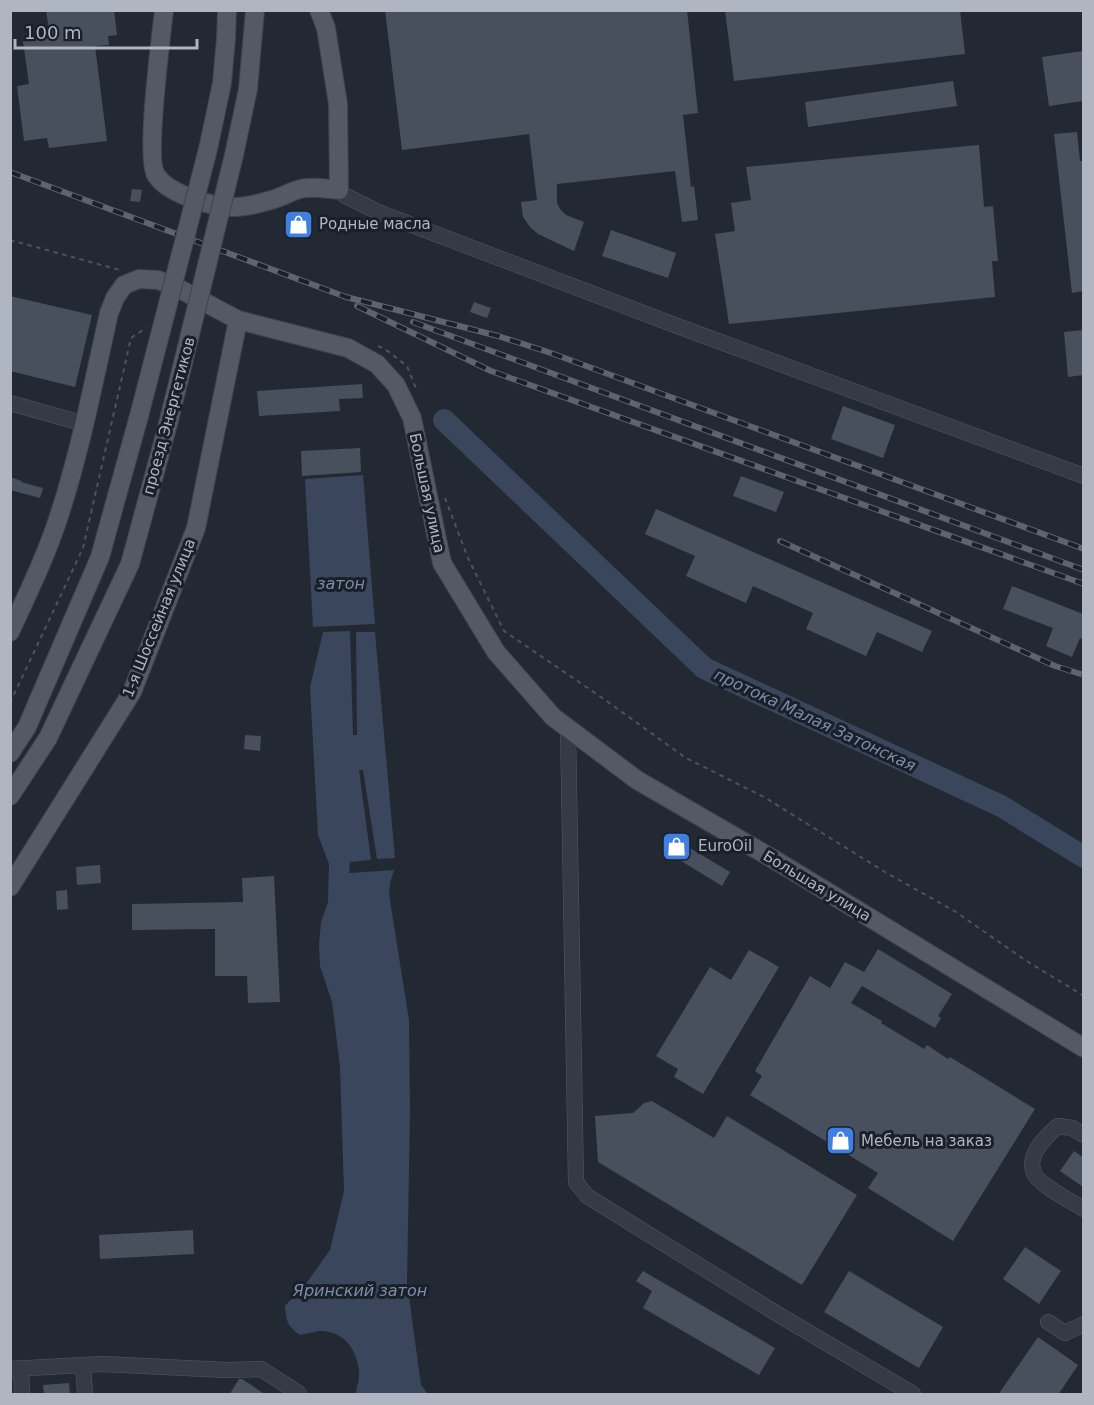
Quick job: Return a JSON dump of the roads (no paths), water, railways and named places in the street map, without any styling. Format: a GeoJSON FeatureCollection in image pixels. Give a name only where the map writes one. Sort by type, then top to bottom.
{"type":"FeatureCollection","features":[{"type":"Feature","properties":{"kind":"main road"},"geometry":{"type":"LineString","coordinates":[[164,10],[152,150],[155,174],[163,183],[180,194],[207,203],[235,207],[276,198],[304,188],[339,190],[338,104],[326,28],[319,10]]}},
{"type":"Feature","properties":{"kind":"main road","name":"проезд Энергетиков"},"geometry":{"type":"LineString","coordinates":[[10,753],[27,727],[100,557],[208,149],[222,83],[227,10]]}},
{"type":"Feature","properties":{"kind":"main road","name":"проезд Энергетиков"},"geometry":{"type":"LineString","coordinates":[[10,796],[48,738],[130,564],[168,424],[234,155],[248,89],[255,10]]}},
{"type":"Feature","properties":{"kind":"main road","name":"Большая улица"},"geometry":{"type":"LineString","coordinates":[[10,632],[60,515],[85,424],[109,313],[124,285],[138,279],[158,280],[238,320],[348,348],[377,364],[396,385],[412,418],[442,563],[496,652],[553,717],[637,780],[775,860],[1083,1048]]}},
{"type":"Feature","properties":{"kind":"main road","name":"1-я Шоссейная улица"},"geometry":{"type":"LineString","coordinates":[[10,887],[132,692],[196,528],[238,320]]}},
{"type":"Feature","properties":{"kind":"street"},"geometry":{"type":"LineString","coordinates":[[339,190],[344,195],[389,217],[1083,476]]}},
{"type":"Feature","properties":{"kind":"street"},"geometry":{"type":"LineString","coordinates":[[10,403],[85,424]]}},
{"type":"Feature","properties":{"kind":"street"},"geometry":{"type":"LineString","coordinates":[[568,728],[576,1182],[587,1196],[913,1395]]}},
{"type":"Feature","properties":{"kind":"street"},"geometry":{"type":"LineString","coordinates":[[1083,1135],[1072,1128],[1058,1126],[1046,1136],[1032,1160],[1034,1174],[1045,1185],[1083,1209]]}},
{"type":"Feature","properties":{"kind":"street"},"geometry":{"type":"LineString","coordinates":[[1048,1322],[1063,1338],[1083,1324]]}},
{"type":"Feature","properties":{"kind":"street"},"geometry":{"type":"LineString","coordinates":[[22,1395],[16,1369],[102,1364],[227,1370],[261,1369],[299,1395]]}},
{"type":"Feature","properties":{"kind":"street"},"geometry":{"type":"LineString","coordinates":[[83,1365],[85,1395]]}},
{"type":"Feature","properties":{"kind":"water","name":"затон"},"geometry":{"type":"Polygon","coordinates":[[[363,475],[375,624],[313,627],[305,479],[363,475]]]}},
{"type":"Feature","properties":{"kind":"water","name":"Яринский затон"},"geometry":{"type":"Polygon","coordinates":[[[350,631],[353,735],[357,735],[356,632],[375,632],[395,858],[377,859],[363,770],[359,770],[371,860],[350,862],[349,873],[394,870],[389,894],[409,1020],[407,1282],[421,1385],[428,1394],[356,1394],[358,1363],[347,1342],[342,1337],[328,1332],[319,1331],[300,1335],[290,1326],[285,1311],[285,1306],[308,1281],[330,1250],[344,1191],[340,1067],[332,1002],[320,966],[321,922],[328,902],[329,864],[318,835],[310,687],[323,632],[350,631]]]}},
{"type":"Feature","properties":{"kind":"waterway","name":"протока Малая Затонская"},"geometry":{"type":"LineString","coordinates":[[444,420],[704,668],[1001,806],[1084,857]]}},
{"type":"Feature","properties":{"kind":"railway"},"geometry":{"type":"LineString","coordinates":[[10,172],[346,297],[498,336],[551,353],[1084,549]]}},
{"type":"Feature","properties":{"kind":"railway"},"geometry":{"type":"LineString","coordinates":[[357,306],[491,371],[1084,584]]}},
{"type":"Feature","properties":{"kind":"railway"},"geometry":{"type":"LineString","coordinates":[[413,322],[1084,570]]}},
{"type":"Feature","properties":{"kind":"railway"},"geometry":{"type":"LineString","coordinates":[[780,541],[1055,666],[1084,675]]}},
{"type":"Feature","properties":{"kind":"place","name":"Родные масла"},"geometry":{"type":"Point","coordinates":[298,224]}},
{"type":"Feature","properties":{"kind":"place","name":"EuroOil"},"geometry":{"type":"Point","coordinates":[677,846]}},
{"type":"Feature","properties":{"kind":"place","name":"Мебель на заказ"},"geometry":{"type":"Point","coordinates":[840,1141]}}]}
